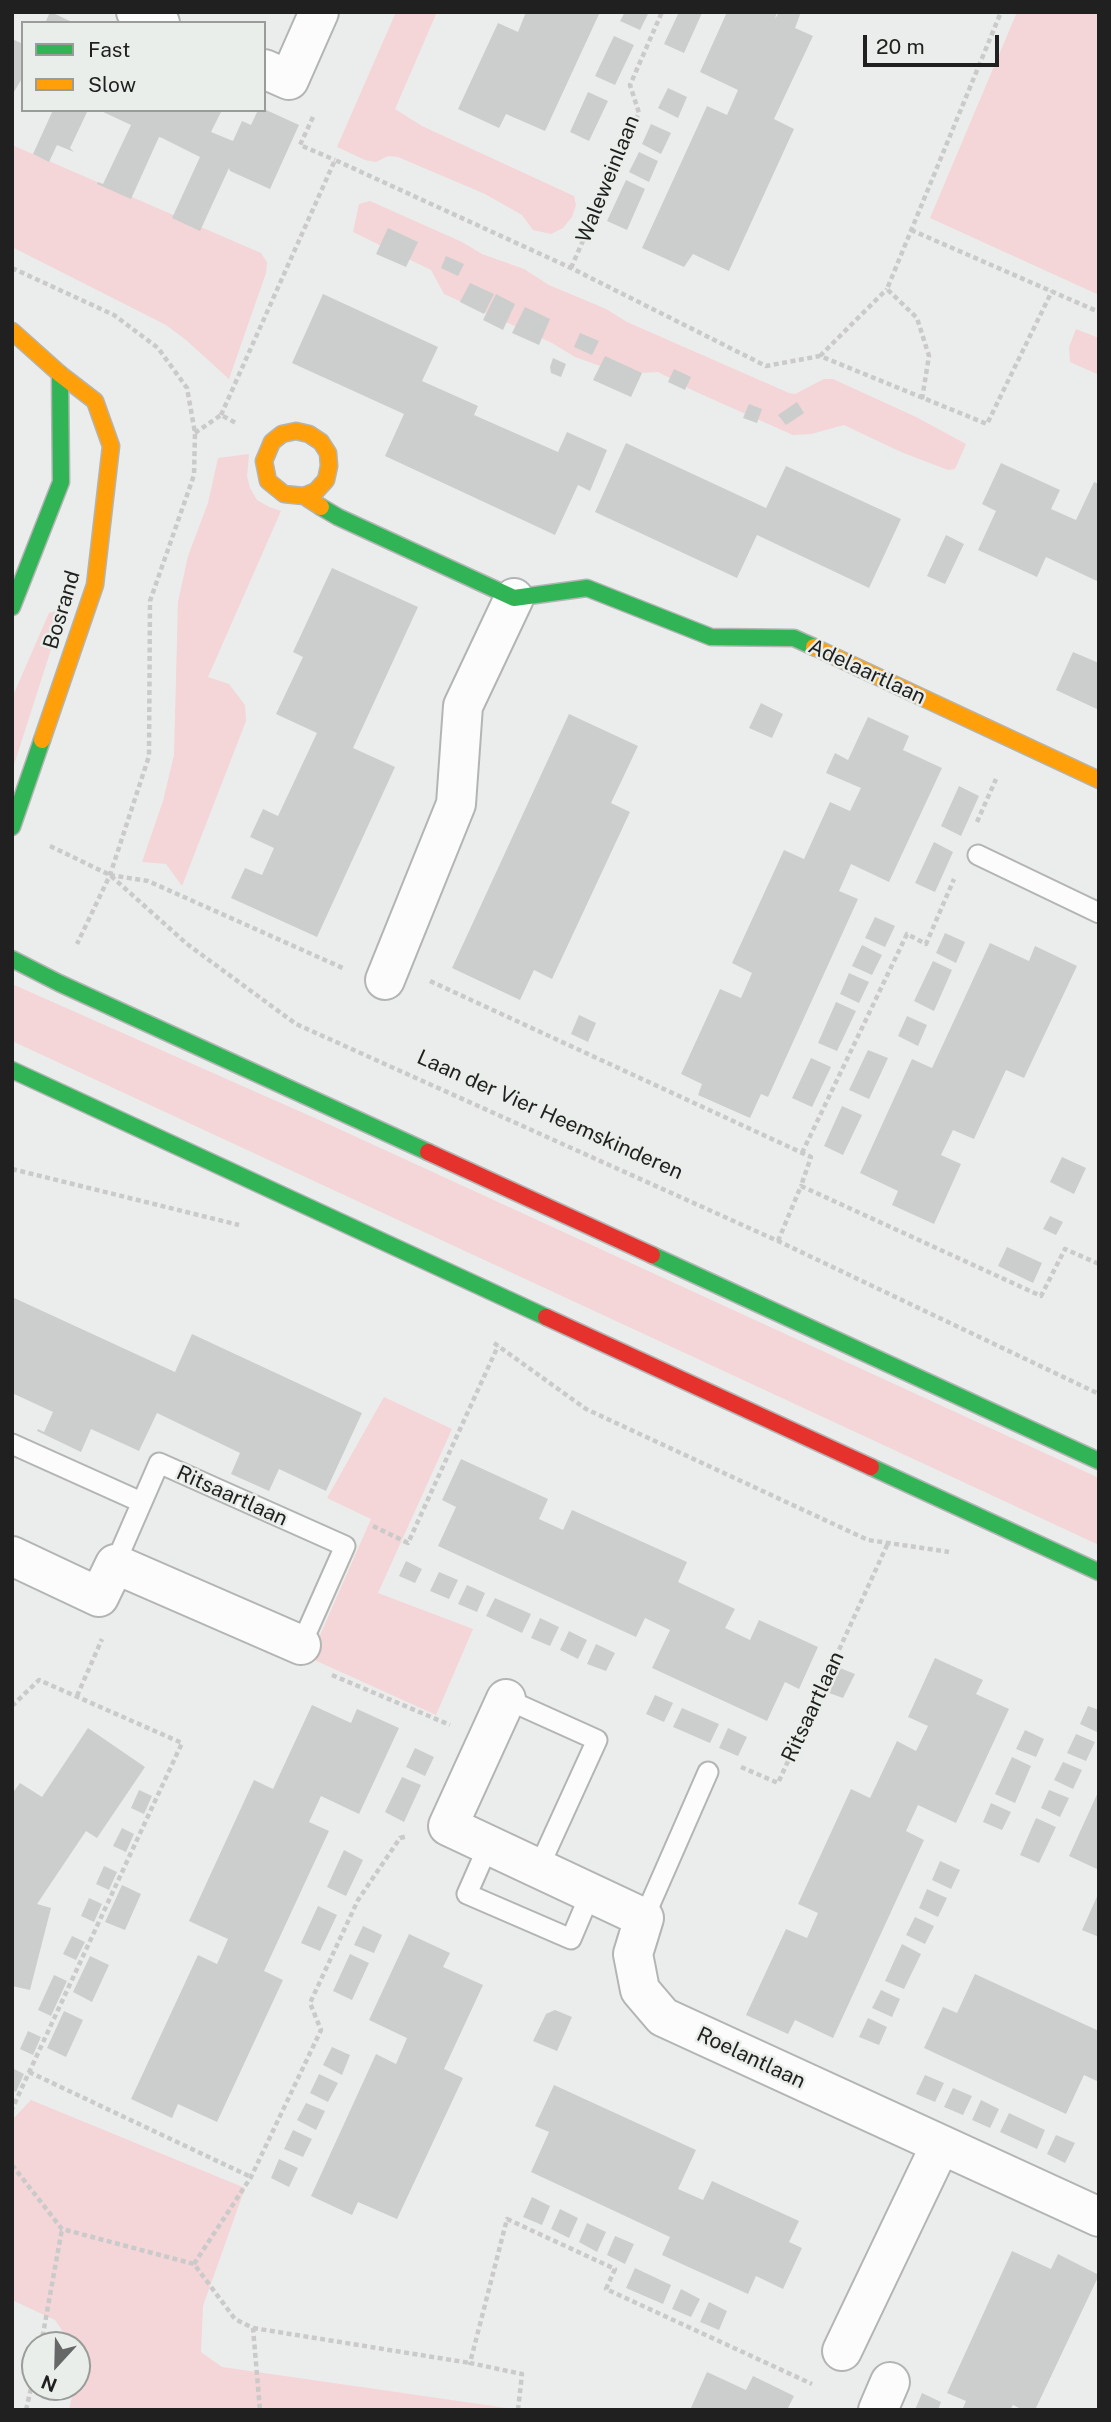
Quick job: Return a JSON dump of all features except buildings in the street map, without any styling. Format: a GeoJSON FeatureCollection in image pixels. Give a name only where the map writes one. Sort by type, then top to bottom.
{"type":"FeatureCollection","features":[{"type":"Feature","properties":{"kind":"street"},"geometry":{"type":"LineString","coordinates":[[136,12],[156,21]]}},
{"type":"Feature","properties":{"kind":"street"},"geometry":{"type":"LineString","coordinates":[[266,70],[289,80],[319,12]]}},
{"type":"Feature","properties":{"kind":"street","name":"Bosrand"},"geometry":{"type":"LineString","coordinates":[[12,331],[95,401],[111,446],[95,585],[12,827]]}},
{"type":"Feature","properties":{"kind":"street"},"geometry":{"type":"LineString","coordinates":[[12,607],[61,482],[60,374]]}},
{"type":"Feature","properties":{"kind":"street"},"geometry":{"type":"LineString","coordinates":[[304,496],[316,491],[326,480],[328,453],[321,442],[309,434],[296,431],[282,434],[272,442],[264,461],[268,481],[284,494],[304,496],[338,517],[514,598],[463,706],[456,804],[388,971]]}},
{"type":"Feature","properties":{"kind":"street","name":"Adelaartlaan"},"geometry":{"type":"LineString","coordinates":[[514,598],[587,588],[711,637],[794,638],[1099,780]]}},
{"type":"Feature","properties":{"kind":"street"},"geometry":{"type":"LineString","coordinates":[[12,959],[1099,1461]]}},
{"type":"Feature","properties":{"kind":"street"},"geometry":{"type":"LineString","coordinates":[[12,1070],[1099,1572]]}},
{"type":"Feature","properties":{"kind":"street"},"geometry":{"type":"LineString","coordinates":[[12,1556],[107,1581],[301,1645]]}},
{"type":"Feature","properties":{"kind":"street"},"geometry":{"type":"LineString","coordinates":[[506,1699],[448,1826],[644,1918]]}},
{"type":"Feature","properties":{"kind":"street","name":"Roelantlaan"},"geometry":{"type":"LineString","coordinates":[[644,1918],[633,1954],[640,1990],[663,2017],[1099,2217]]}},
{"type":"Feature","properties":{"kind":"street"},"geometry":{"type":"LineString","coordinates":[[842,2351],[940,2146]]}},
{"type":"Feature","properties":{"kind":"lane"},"geometry":{"type":"LineString","coordinates":[[978,855],[1099,913]]}},
{"type":"Feature","properties":{"kind":"lane"},"geometry":{"type":"LineString","coordinates":[[12,1444],[141,1502]]}},
{"type":"Feature","properties":{"kind":"lane","name":"Ritsaartlaan"},"geometry":{"type":"LineString","coordinates":[[107,1581],[159,1463],[345,1546]]}},
{"type":"Feature","properties":{"kind":"lane"},"geometry":{"type":"LineString","coordinates":[[301,1645],[345,1546]]}},
{"type":"Feature","properties":{"kind":"lane"},"geometry":{"type":"LineString","coordinates":[[506,1699],[597,1740],[539,1867]]}},
{"type":"Feature","properties":{"kind":"lane"},"geometry":{"type":"LineString","coordinates":[[644,1918],[708,1772]]}},
{"type":"Feature","properties":{"kind":"lane"},"geometry":{"type":"LineString","coordinates":[[489,1844],[467,1894],[571,1939],[591,1892]]}},
{"type":"Feature","properties":{"kind":"path","name":"Waleweinlaan"},"geometry":{"type":"LineString","coordinates":[[571,268],[639,113],[630,86],[662,12]]}},
{"type":"Feature","properties":{"kind":"path"},"geometry":{"type":"LineString","coordinates":[[820,356],[887,289],[1001,12]]}},
{"type":"Feature","properties":{"kind":"path"},"geometry":{"type":"LineString","coordinates":[[221,415],[335,160],[571,268],[766,366],[820,356],[987,424],[1052,290]]}},
{"type":"Feature","properties":{"kind":"path"},"geometry":{"type":"LineString","coordinates":[[911,230],[1099,312]]}},
{"type":"Feature","properties":{"kind":"path"},"geometry":{"type":"LineString","coordinates":[[887,289],[916,318],[929,356],[922,399]]}},
{"type":"Feature","properties":{"kind":"path"},"geometry":{"type":"LineString","coordinates":[[976,825],[1012,740]]}},
{"type":"Feature","properties":{"kind":"path","name":"Laan der Vier Heemskinderen"},"geometry":{"type":"LineString","coordinates":[[49,846],[110,875],[187,944],[296,1024],[778,1241],[1099,1394]]}},
{"type":"Feature","properties":{"kind":"path"},"geometry":{"type":"LineString","coordinates":[[802,1153],[907,934],[926,944],[956,873]]}},
{"type":"Feature","properties":{"kind":"path"},"geometry":{"type":"LineString","coordinates":[[110,875],[148,881],[339,967],[388,971],[811,1157],[778,1241]]}},
{"type":"Feature","properties":{"kind":"path"},"geometry":{"type":"LineString","coordinates":[[12,1169],[244,1226]]}},
{"type":"Feature","properties":{"kind":"path"},"geometry":{"type":"LineString","coordinates":[[801,1186],[1041,1296],[1065,1248],[1099,1264]]}},
{"type":"Feature","properties":{"kind":"path"},"geometry":{"type":"LineString","coordinates":[[491,1341],[586,1409],[868,1540],[955,1553]]}},
{"type":"Feature","properties":{"kind":"path"},"geometry":{"type":"LineString","coordinates":[[345,1546],[358,1519],[408,1543],[498,1346]]}},
{"type":"Feature","properties":{"kind":"path","name":"Ritsaartlaan"},"geometry":{"type":"LineString","coordinates":[[708,1772],[714,1755],[778,1783],[888,1544]]}},
{"type":"Feature","properties":{"kind":"path"},"geometry":{"type":"LineString","coordinates":[[77,1696],[106,1629],[107,1581]]}},
{"type":"Feature","properties":{"kind":"path"},"geometry":{"type":"LineString","coordinates":[[301,1645],[306,1663],[486,1740]]}},
{"type":"Feature","properties":{"kind":"path"},"geometry":{"type":"LineString","coordinates":[[12,1706],[39,1680],[183,1743],[12,2109]]}},
{"type":"Feature","properties":{"kind":"path"},"geometry":{"type":"LineString","coordinates":[[194,2264],[251,2177],[321,2030],[310,2003],[358,1900],[400,1838],[448,1826]]}},
{"type":"Feature","properties":{"kind":"path"},"geometry":{"type":"LineString","coordinates":[[29,2072],[251,2177]]}},
{"type":"Feature","properties":{"kind":"path"},"geometry":{"type":"LineString","coordinates":[[12,2165],[62,2229],[194,2264],[235,2319],[253,2328],[522,2374],[518,2410]]}},
{"type":"Feature","properties":{"kind":"path"},"geometry":{"type":"LineString","coordinates":[[470,2363],[507,2218],[615,2269],[606,2289],[818,2387]]}},
{"type":"Feature","properties":{"kind":"path"},"geometry":{"type":"LineString","coordinates":[[44,2331],[62,2229]]}},
{"type":"Feature","properties":{"kind":"path"},"geometry":{"type":"LineString","coordinates":[[253,2328],[260,2410]]}},
{"type":"Feature","properties":{"kind":"shaded area"},"geometry":{"type":"Polygon","coordinates":[[[396,12],[437,12],[395,109],[422,126],[574,196],[576,205],[572,217],[563,228],[551,234],[533,230],[522,215],[485,194],[398,157],[388,156],[376,162],[337,147],[396,12]]]}},
{"type":"Feature","properties":{"kind":"shaded area"},"geometry":{"type":"Polygon","coordinates":[[[1017,12],[1099,12],[1099,295],[930,218],[1017,12]]]}},
{"type":"Feature","properties":{"kind":"shaded area"},"geometry":{"type":"Polygon","coordinates":[[[12,145],[261,253],[267,262],[266,273],[229,379],[166,325],[12,247],[12,145]]]}},
{"type":"Feature","properties":{"kind":"shaded area"},"geometry":{"type":"Polygon","coordinates":[[[370,201],[462,242],[482,254],[524,269],[549,285],[606,309],[627,322],[789,393],[795,394],[824,379],[833,379],[916,417],[966,444],[955,469],[948,470],[901,452],[844,425],[811,434],[793,435],[658,372],[623,374],[575,357],[552,343],[444,294],[431,270],[353,232],[359,204],[370,201]]]}},
{"type":"Feature","properties":{"kind":"shaded area"},"geometry":{"type":"Polygon","coordinates":[[[1076,329],[1099,338],[1099,375],[1070,362],[1069,347],[1076,329]]]}},
{"type":"Feature","properties":{"kind":"shaded area"},"geometry":{"type":"Polygon","coordinates":[[[249,454],[247,476],[250,488],[257,500],[281,511],[208,677],[229,684],[245,705],[246,721],[182,886],[166,864],[142,862],[163,801],[174,755],[178,602],[188,556],[208,503],[218,458],[249,454]]]}},
{"type":"Feature","properties":{"kind":"shaded area"},"geometry":{"type":"Polygon","coordinates":[[[64,609],[12,771],[12,698],[49,613],[64,609]]]}},
{"type":"Feature","properties":{"kind":"shaded area"},"geometry":{"type":"Polygon","coordinates":[[[12,984],[326,1123],[1099,1478],[1099,1545],[12,1041],[12,984]]]}},
{"type":"Feature","properties":{"kind":"shaded area"},"geometry":{"type":"Polygon","coordinates":[[[384,1397],[452,1429],[378,1593],[473,1629],[436,1715],[310,1658],[371,1519],[327,1498],[384,1397]]]}},
{"type":"Feature","properties":{"kind":"shaded area"},"geometry":{"type":"Polygon","coordinates":[[[31,2100],[245,2188],[203,2306],[201,2352],[222,2367],[521,2410],[69,2410],[71,2401],[91,2401],[91,2331],[63,2331],[55,2320],[12,2300],[12,2120],[31,2100]]]}},
{"type":"Feature","properties":{"kind":"traffic: fast"},"geometry":{"type":"LineString","coordinates":[[12,607],[61,482],[60,374]]}},
{"type":"Feature","properties":{"kind":"traffic: fast"},"geometry":{"type":"LineString","coordinates":[[321,507],[514,598],[587,588],[711,637],[794,638],[814,647]]}},
{"type":"Feature","properties":{"kind":"traffic: fast"},"geometry":{"type":"LineString","coordinates":[[12,827],[42,740]]}},
{"type":"Feature","properties":{"kind":"traffic: fast"},"geometry":{"type":"LineString","coordinates":[[12,959],[428,1152]]}},
{"type":"Feature","properties":{"kind":"traffic: fast"},"geometry":{"type":"LineString","coordinates":[[12,1070],[546,1317]]}},
{"type":"Feature","properties":{"kind":"traffic: fast"},"geometry":{"type":"LineString","coordinates":[[652,1255],[1099,1461]]}},
{"type":"Feature","properties":{"kind":"traffic: fast"},"geometry":{"type":"LineString","coordinates":[[871,1467],[1099,1572]]}},
{"type":"Feature","properties":{"kind":"traffic: slow"},"geometry":{"type":"LineString","coordinates":[[12,331],[95,401],[111,446],[95,585],[42,740]]}},
{"type":"Feature","properties":{"kind":"traffic: slow"},"geometry":{"type":"LineString","coordinates":[[304,496],[316,491],[326,480],[328,453],[321,442],[309,434],[296,431],[282,434],[272,442],[264,461],[268,481],[284,494],[304,496],[321,507]]}},
{"type":"Feature","properties":{"kind":"traffic: slow"},"geometry":{"type":"LineString","coordinates":[[814,647],[1099,780]]}},
{"type":"Feature","properties":{"kind":"traffic: jam"},"geometry":{"type":"LineString","coordinates":[[428,1152],[652,1255]]}},
{"type":"Feature","properties":{"kind":"traffic: jam"},"geometry":{"type":"LineString","coordinates":[[546,1317],[871,1467]]}}]}
